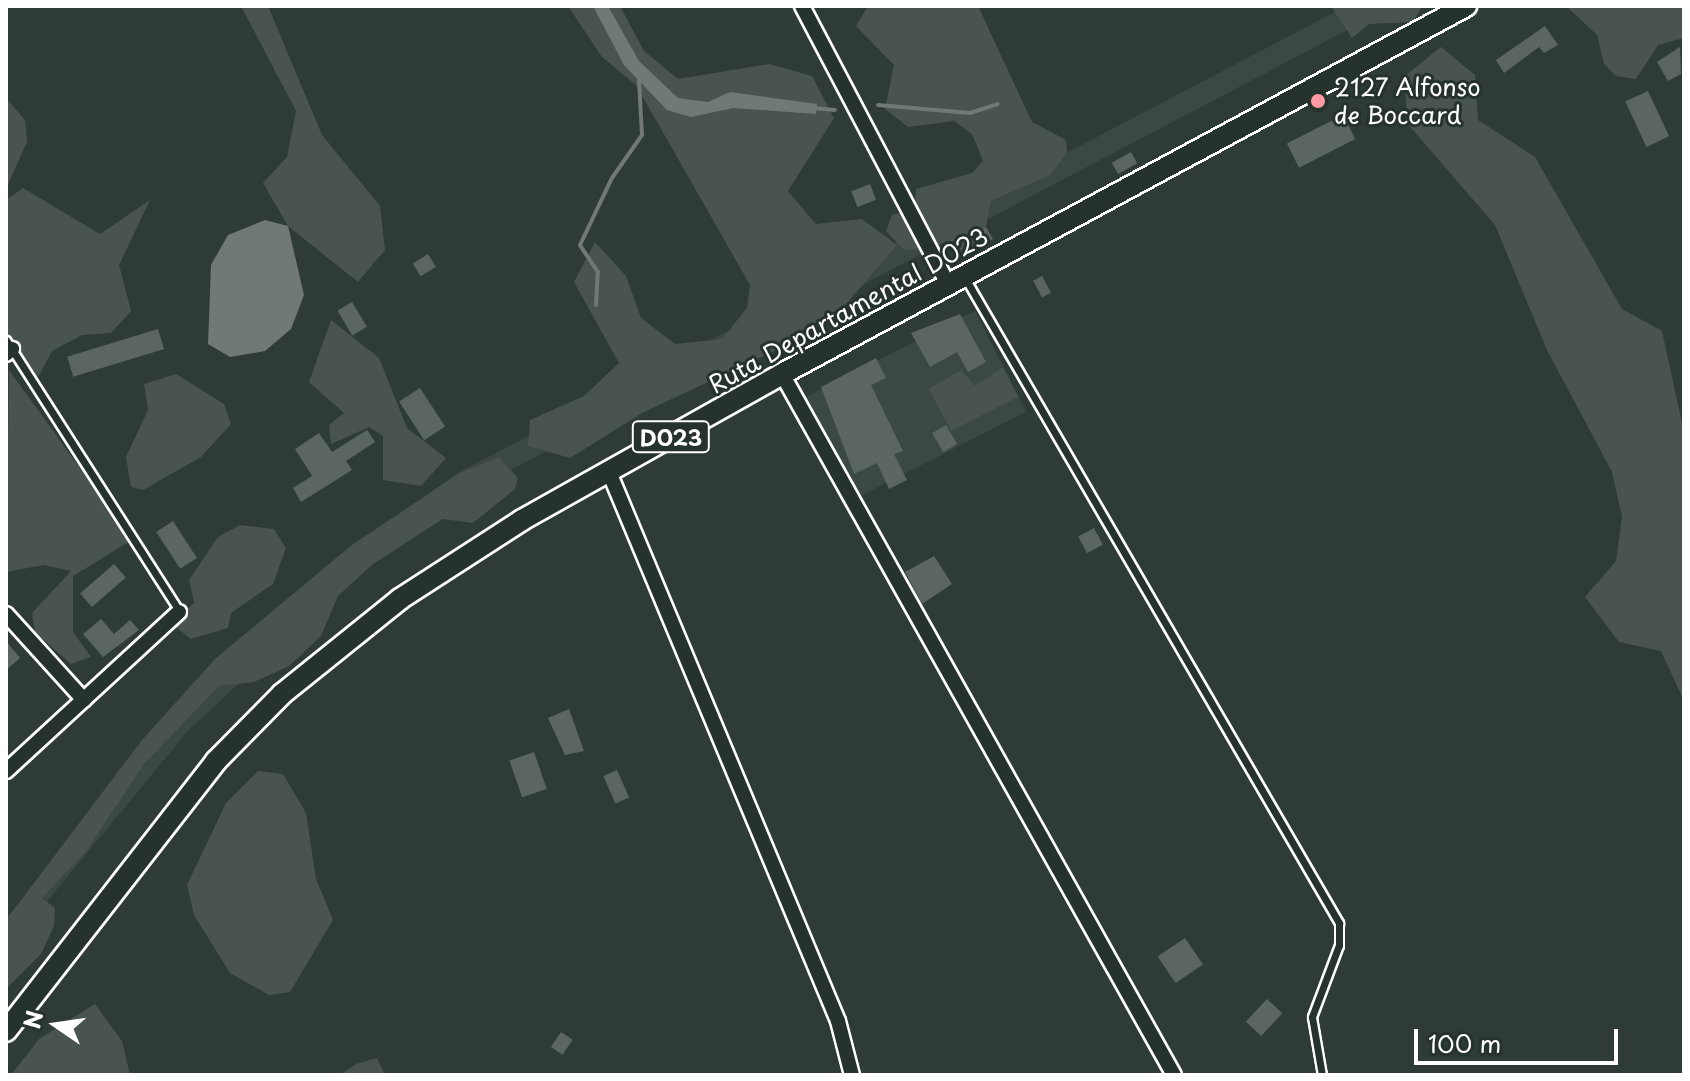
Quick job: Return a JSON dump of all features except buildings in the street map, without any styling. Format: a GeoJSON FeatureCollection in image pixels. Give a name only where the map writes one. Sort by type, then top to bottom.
{"type":"FeatureCollection","features":[{"type":"Feature","properties":{"kind":"main road","name":"Ruta Departamental D023"},"geometry":{"type":"LineString","coordinates":[[6,1031],[216,761],[282,694],[461,557],[782,374],[1466,6]]}},
{"type":"Feature","properties":{"kind":"street"},"geometry":{"type":"LineString","coordinates":[[802,6],[956,280]]}},
{"type":"Feature","properties":{"kind":"street"},"geometry":{"type":"LineString","coordinates":[[782,374],[1174,1075]]}},
{"type":"Feature","properties":{"kind":"street"},"geometry":{"type":"LineString","coordinates":[[609,472],[838,1021],[852,1075]]}},
{"type":"Feature","properties":{"kind":"street"},"geometry":{"type":"LineString","coordinates":[[6,771],[179,612]]}},
{"type":"Feature","properties":{"kind":"street"},"geometry":{"type":"LineString","coordinates":[[6,614],[84,700]]}},
{"type":"Feature","properties":{"kind":"lane"},"geometry":{"type":"LineString","coordinates":[[956,280],[1339,923],[1339,945],[1312,1017],[1311,1046],[1322,1075]]}},
{"type":"Feature","properties":{"kind":"lane"},"geometry":{"type":"LineString","coordinates":[[8,347],[179,612]]}},
{"type":"Feature","properties":{"kind":"shaded area"},"geometry":{"type":"Polygon","coordinates":[[[241,6],[268,6],[322,135],[380,206],[385,250],[358,282],[288,226],[263,183],[287,157],[296,111],[241,6]]]}},
{"type":"Feature","properties":{"kind":"shaded area"},"geometry":{"type":"Polygon","coordinates":[[[568,6],[620,6],[644,51],[678,79],[769,64],[812,76],[834,118],[788,191],[816,224],[862,219],[897,245],[841,310],[806,336],[644,412],[570,458],[528,446],[530,420],[584,396],[619,363],[574,282],[595,242],[626,276],[641,318],[675,344],[722,339],[747,308],[750,285],[636,85],[602,57],[568,6]]]}},
{"type":"Feature","properties":{"kind":"shaded area"},"geometry":{"type":"Polygon","coordinates":[[[593,6],[608,6],[639,61],[678,98],[708,102],[730,92],[817,104],[816,114],[733,108],[691,117],[667,110],[624,65],[593,6]]]}},
{"type":"Feature","properties":{"kind":"shaded area"},"geometry":{"type":"Polygon","coordinates":[[[868,6],[978,6],[1032,122],[1066,140],[1067,153],[1050,175],[991,201],[982,246],[966,256],[955,259],[948,242],[905,251],[886,231],[892,215],[915,209],[916,189],[972,173],[983,161],[972,134],[954,121],[908,127],[885,109],[894,65],[856,26],[868,6]]]}},
{"type":"Feature","properties":{"kind":"shaded area"},"geometry":{"type":"Polygon","coordinates":[[[1331,6],[1422,6],[1413,22],[1369,24],[1352,38],[1331,6]]]}},
{"type":"Feature","properties":{"kind":"shaded area"},"geometry":{"type":"Polygon","coordinates":[[[1346,6],[1393,6],[465,494],[356,574],[188,731],[6,951],[6,919],[102,799],[343,556],[456,474],[1346,6]]]}},
{"type":"Feature","properties":{"kind":"shaded area"},"geometry":{"type":"Polygon","coordinates":[[[1566,6],[1684,6],[1684,38],[1658,45],[1636,79],[1616,76],[1604,64],[1597,35],[1566,6]]]}},
{"type":"Feature","properties":{"kind":"shaded area"},"geometry":{"type":"Polygon","coordinates":[[[1441,47],[1475,75],[1478,120],[1535,157],[1622,309],[1662,331],[1684,432],[1684,701],[1661,651],[1619,642],[1585,597],[1616,561],[1622,517],[1612,472],[1547,350],[1495,225],[1406,122],[1406,75],[1441,47]]]}},
{"type":"Feature","properties":{"kind":"shaded area"},"geometry":{"type":"Polygon","coordinates":[[[6,98],[25,120],[27,142],[6,189],[6,98]]]}},
{"type":"Feature","properties":{"kind":"shaded area"},"geometry":{"type":"Polygon","coordinates":[[[23,188],[100,234],[150,200],[119,265],[131,311],[111,333],[82,335],[52,351],[38,377],[6,334],[6,200],[23,188]]]}},
{"type":"Feature","properties":{"kind":"shaded area"},"geometry":{"type":"Polygon","coordinates":[[[265,220],[288,226],[304,295],[291,329],[265,351],[230,357],[208,344],[211,265],[228,235],[265,220]]]}},
{"type":"Feature","properties":{"kind":"shaded area"},"geometry":{"type":"Polygon","coordinates":[[[975,311],[1026,412],[853,500],[802,399],[975,311]]]}},
{"type":"Feature","properties":{"kind":"shaded area"},"geometry":{"type":"Polygon","coordinates":[[[331,320],[379,358],[407,428],[446,458],[421,486],[383,480],[383,436],[369,427],[331,444],[329,425],[344,413],[309,382],[331,320]]]}},
{"type":"Feature","properties":{"kind":"shaded area"},"geometry":{"type":"Polygon","coordinates":[[[1003,367],[1018,397],[951,431],[929,389],[961,370],[975,386],[1003,367]]]}},
{"type":"Feature","properties":{"kind":"shaded area"},"geometry":{"type":"Polygon","coordinates":[[[9,370],[132,540],[73,576],[73,632],[91,657],[71,664],[35,632],[32,613],[71,571],[44,565],[6,572],[9,370]]]}},
{"type":"Feature","properties":{"kind":"shaded area"},"geometry":{"type":"Polygon","coordinates":[[[176,374],[224,404],[231,424],[201,457],[143,490],[131,487],[126,457],[148,410],[144,384],[176,374]]]}},
{"type":"Feature","properties":{"kind":"shaded area"},"geometry":{"type":"Polygon","coordinates":[[[499,457],[518,478],[515,489],[473,523],[443,519],[373,564],[338,596],[321,636],[289,666],[254,682],[219,686],[144,764],[87,850],[42,898],[55,908],[54,926],[41,954],[6,989],[6,920],[142,740],[215,659],[352,545],[460,473],[499,457]]]}},
{"type":"Feature","properties":{"kind":"shaded area"},"geometry":{"type":"Polygon","coordinates":[[[240,525],[274,529],[286,548],[273,584],[231,613],[228,628],[191,639],[172,624],[194,603],[189,580],[218,537],[240,525]]]}},
{"type":"Feature","properties":{"kind":"shaded area"},"geometry":{"type":"Polygon","coordinates":[[[258,771],[283,774],[306,813],[316,879],[333,920],[290,992],[269,995],[230,973],[194,915],[187,885],[226,803],[258,771]]]}},
{"type":"Feature","properties":{"kind":"shaded area"},"geometry":{"type":"Polygon","coordinates":[[[95,1004],[122,1041],[130,1075],[11,1075],[39,1039],[95,1004]]]}},
{"type":"Feature","properties":{"kind":"shaded area"},"geometry":{"type":"Polygon","coordinates":[[[377,1058],[385,1075],[340,1075],[356,1064],[377,1058]]]}},
{"type":"Feature","properties":{"kind":"waterway"},"geometry":{"type":"LineString","coordinates":[[596,305],[598,272],[580,245],[612,178],[642,135],[639,80]]}},
{"type":"Feature","properties":{"kind":"waterway"},"geometry":{"type":"LineString","coordinates":[[878,105],[970,113],[998,104]]}},
{"type":"Feature","properties":{"kind":"waterway"},"geometry":{"type":"LineString","coordinates":[[813,108],[835,110]]}},
{"type":"Feature","properties":{"kind":"place","name":"2127 Alfonso de Boccard"},"geometry":{"type":"Point","coordinates":[1318,101]}}]}
